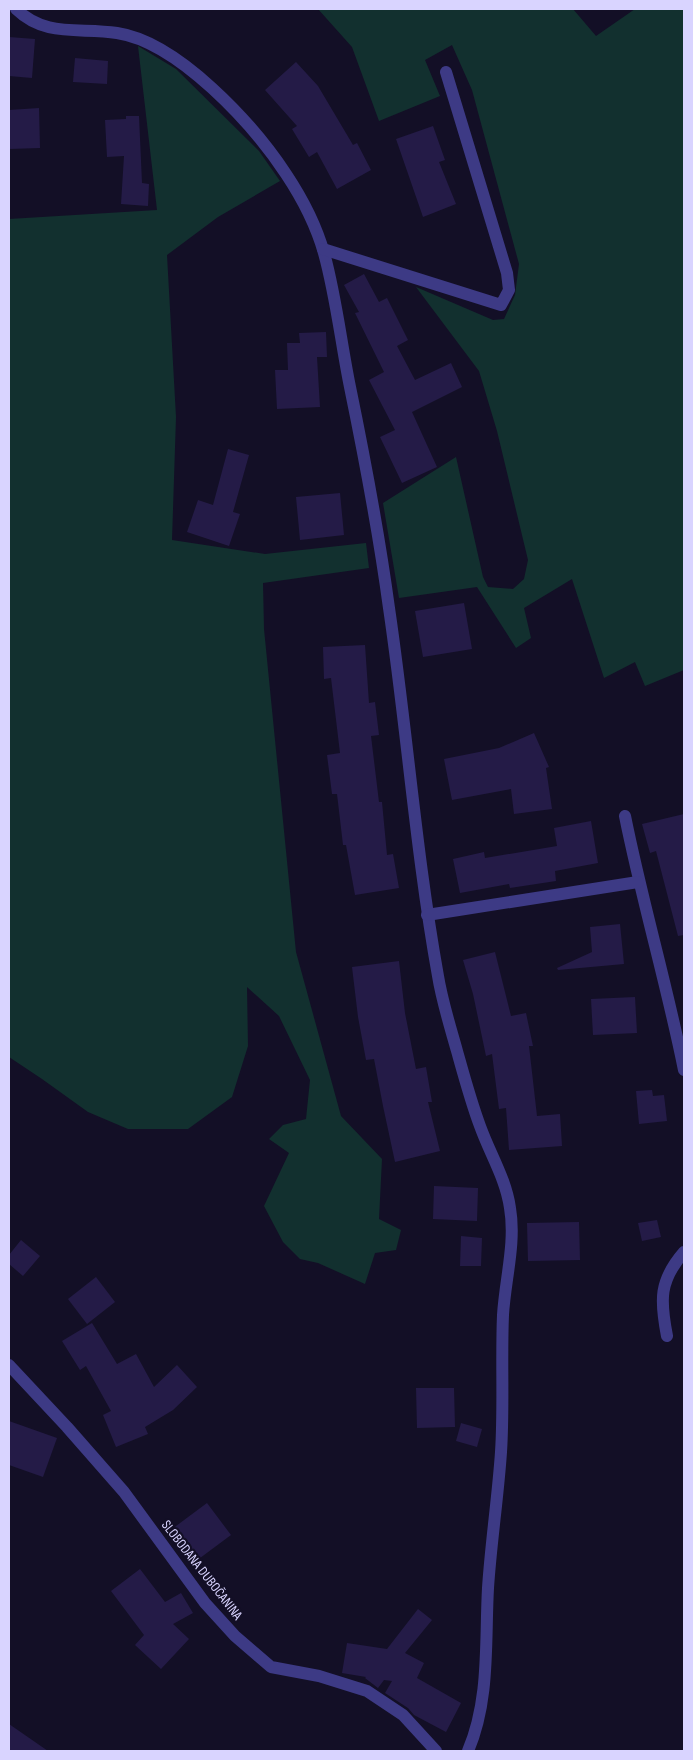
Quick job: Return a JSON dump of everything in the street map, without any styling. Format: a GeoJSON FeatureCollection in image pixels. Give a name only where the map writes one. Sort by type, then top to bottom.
{"type":"FeatureCollection","features":[{"type":"Feature","properties":{"kind":"street"},"geometry":{"type":"LineString","coordinates":[[16,9],[20,14],[39,24],[62,31],[120,33],[156,46],[185,64],[218,94],[262,141],[286,174],[305,206],[323,249],[373,499],[390,611],[427,915],[441,992],[472,1102],[482,1131],[502,1176],[511,1210],[509,1266],[504,1294],[501,1446],[488,1586],[483,1696],[476,1734],[468,1751]]}},
{"type":"Feature","properties":{"kind":"street"},"geometry":{"type":"LineString","coordinates":[[323,249],[501,305],[509,290],[507,272],[446,72]]}},
{"type":"Feature","properties":{"kind":"street"},"geometry":{"type":"LineString","coordinates":[[625,816],[638,882],[676,1028],[684,1070]]}},
{"type":"Feature","properties":{"kind":"street"},"geometry":{"type":"LineString","coordinates":[[427,915],[638,882]]}},
{"type":"Feature","properties":{"kind":"street"},"geometry":{"type":"LineString","coordinates":[[667,1336],[662,1313],[665,1282],[673,1266],[684,1252]]}},
{"type":"Feature","properties":{"kind":"street","name":"SLOBODANA DUBOČANINA"},"geometry":{"type":"LineString","coordinates":[[9,1365],[124,1492],[204,1603],[235,1636],[270,1667],[319,1676],[367,1691],[403,1714],[436,1751]]}},
{"type":"Feature","properties":{"kind":"green space"},"geometry":{"type":"Polygon","coordinates":[[[318,9],[573,9],[596,36],[635,9],[684,9],[684,670],[645,686],[635,662],[604,678],[572,579],[524,608],[531,638],[516,648],[477,587],[399,598],[383,503],[456,457],[483,577],[488,587],[513,589],[524,579],[528,560],[497,431],[479,371],[416,287],[493,320],[504,319],[515,295],[519,264],[472,90],[452,45],[425,60],[440,96],[379,121],[352,47],[318,9]]]}},
{"type":"Feature","properties":{"kind":"green space"},"geometry":{"type":"Polygon","coordinates":[[[138,46],[176,69],[259,151],[280,181],[218,217],[167,255],[176,417],[172,540],[265,554],[366,543],[369,568],[263,583],[264,629],[296,952],[341,1116],[382,1159],[379,1219],[401,1230],[396,1250],[375,1253],[365,1284],[318,1263],[300,1259],[283,1242],[264,1206],[289,1153],[269,1139],[283,1125],[306,1119],[310,1080],[279,1016],[247,987],[248,1046],[232,1097],[188,1129],[128,1129],[88,1112],[9,1057],[9,219],[157,210],[138,46]]]}},
{"type":"Feature","properties":{"kind":"building"},"geometry":{"type":"Polygon","coordinates":[[[9,37],[35,39],[32,78],[9,76],[9,37]]]}},
{"type":"Feature","properties":{"kind":"building"},"geometry":{"type":"Polygon","coordinates":[[[75,58],[108,61],[107,84],[73,82],[75,58]]]}},
{"type":"Feature","properties":{"kind":"building"},"geometry":{"type":"Polygon","coordinates":[[[296,62],[318,86],[353,145],[357,143],[371,170],[337,189],[317,152],[309,157],[292,129],[297,126],[265,90],[296,62]]]}},
{"type":"Feature","properties":{"kind":"building"},"geometry":{"type":"Polygon","coordinates":[[[39,108],[40,148],[9,149],[9,110],[39,108]]]}},
{"type":"Feature","properties":{"kind":"building"},"geometry":{"type":"Polygon","coordinates":[[[126,116],[139,116],[142,183],[149,184],[148,206],[121,204],[124,156],[107,157],[105,120],[126,119],[126,116]]]}},
{"type":"Feature","properties":{"kind":"building"},"geometry":{"type":"Polygon","coordinates":[[[433,126],[445,160],[439,162],[456,204],[423,217],[396,139],[433,126]]]}},
{"type":"Feature","properties":{"kind":"building"},"geometry":{"type":"Polygon","coordinates":[[[364,274],[379,302],[387,298],[408,340],[397,346],[415,380],[451,363],[462,387],[412,412],[437,467],[402,483],[380,437],[395,430],[369,380],[384,372],[355,313],[359,312],[344,285],[364,274]]]}},
{"type":"Feature","properties":{"kind":"building"},"geometry":{"type":"Polygon","coordinates":[[[326,332],[327,357],[317,357],[320,407],[277,409],[275,370],[288,370],[287,343],[300,343],[299,333],[326,332]]]}},
{"type":"Feature","properties":{"kind":"building"},"geometry":{"type":"Polygon","coordinates":[[[228,449],[249,455],[233,512],[240,514],[229,546],[187,532],[198,500],[213,505],[228,449]]]}},
{"type":"Feature","properties":{"kind":"building"},"geometry":{"type":"Polygon","coordinates":[[[340,493],[344,535],[300,540],[296,497],[340,493]]]}},
{"type":"Feature","properties":{"kind":"building"},"geometry":{"type":"Polygon","coordinates":[[[464,603],[472,649],[423,657],[415,611],[464,603]]]}},
{"type":"Feature","properties":{"kind":"building"},"geometry":{"type":"Polygon","coordinates":[[[365,645],[369,703],[375,702],[379,735],[371,736],[379,802],[382,802],[387,855],[393,854],[399,888],[355,895],[346,845],[343,845],[337,794],[332,794],[327,755],[340,753],[331,678],[324,679],[323,647],[365,645]]]}},
{"type":"Feature","properties":{"kind":"building"},"geometry":{"type":"Polygon","coordinates":[[[534,733],[549,767],[546,768],[552,809],[514,814],[511,789],[452,800],[444,759],[499,748],[534,733]]]}},
{"type":"Feature","properties":{"kind":"building"},"geometry":{"type":"Polygon","coordinates":[[[684,814],[684,935],[678,936],[656,851],[650,853],[642,824],[684,814]]]}},
{"type":"Feature","properties":{"kind":"building"},"geometry":{"type":"Polygon","coordinates":[[[591,821],[598,863],[555,871],[556,881],[510,888],[509,884],[460,893],[453,859],[484,852],[485,858],[557,846],[554,828],[591,821]]]}},
{"type":"Feature","properties":{"kind":"building"},"geometry":{"type":"Polygon","coordinates":[[[620,924],[624,964],[558,970],[557,968],[592,952],[590,927],[620,924]]]}},
{"type":"Feature","properties":{"kind":"building"},"geometry":{"type":"Polygon","coordinates":[[[495,952],[511,1016],[526,1013],[533,1046],[529,1046],[537,1116],[560,1114],[562,1146],[509,1150],[506,1108],[499,1109],[492,1054],[486,1056],[473,994],[463,960],[495,952]]]}},
{"type":"Feature","properties":{"kind":"building"},"geometry":{"type":"Polygon","coordinates":[[[399,961],[405,1013],[416,1069],[426,1067],[432,1102],[428,1102],[440,1151],[395,1162],[374,1059],[366,1060],[358,1017],[352,967],[399,961]]]}},
{"type":"Feature","properties":{"kind":"building"},"geometry":{"type":"Polygon","coordinates":[[[635,997],[637,1033],[593,1035],[591,999],[635,997]]]}},
{"type":"Feature","properties":{"kind":"building"},"geometry":{"type":"Polygon","coordinates":[[[652,1090],[653,1096],[664,1095],[667,1121],[639,1124],[636,1091],[652,1090]]]}},
{"type":"Feature","properties":{"kind":"building"},"geometry":{"type":"Polygon","coordinates":[[[434,1186],[478,1188],[477,1221],[433,1219],[434,1186]]]}},
{"type":"Feature","properties":{"kind":"building"},"geometry":{"type":"Polygon","coordinates":[[[657,1220],[661,1237],[642,1241],[638,1223],[657,1220]]]}},
{"type":"Feature","properties":{"kind":"building"},"geometry":{"type":"Polygon","coordinates":[[[579,1222],[580,1260],[528,1261],[527,1223],[579,1222]]]}},
{"type":"Feature","properties":{"kind":"building"},"geometry":{"type":"Polygon","coordinates":[[[461,1236],[482,1238],[481,1266],[460,1266],[461,1236]]]}},
{"type":"Feature","properties":{"kind":"building"},"geometry":{"type":"Polygon","coordinates":[[[21,1240],[40,1256],[23,1276],[9,1264],[9,1255],[21,1240]]]}},
{"type":"Feature","properties":{"kind":"building"},"geometry":{"type":"Polygon","coordinates":[[[96,1277],[115,1302],[87,1324],[68,1299],[96,1277]]]}},
{"type":"Feature","properties":{"kind":"building"},"geometry":{"type":"Polygon","coordinates":[[[92,1323],[117,1364],[136,1354],[154,1387],[177,1365],[197,1387],[173,1410],[145,1427],[148,1434],[116,1447],[103,1415],[111,1411],[86,1366],[80,1370],[62,1341],[92,1323]]]}},
{"type":"Feature","properties":{"kind":"building"},"geometry":{"type":"Polygon","coordinates":[[[416,1388],[454,1388],[455,1427],[417,1428],[416,1388]]]}},
{"type":"Feature","properties":{"kind":"building"},"geometry":{"type":"Polygon","coordinates":[[[9,1421],[57,1438],[43,1477],[9,1465],[9,1421]]]}},
{"type":"Feature","properties":{"kind":"building"},"geometry":{"type":"Polygon","coordinates":[[[461,1423],[482,1429],[477,1447],[456,1441],[461,1423]]]}},
{"type":"Feature","properties":{"kind":"building"},"geometry":{"type":"Polygon","coordinates":[[[207,1503],[231,1535],[196,1561],[172,1529],[207,1503]]]}},
{"type":"Feature","properties":{"kind":"building"},"geometry":{"type":"Polygon","coordinates":[[[140,1569],[165,1602],[181,1593],[193,1613],[173,1624],[189,1639],[161,1669],[135,1645],[144,1635],[111,1591],[140,1569]]]}},
{"type":"Feature","properties":{"kind":"building"},"geometry":{"type":"Polygon","coordinates":[[[418,1609],[432,1620],[405,1653],[424,1663],[417,1678],[461,1703],[446,1732],[414,1715],[408,1708],[385,1693],[392,1681],[384,1680],[378,1688],[366,1677],[342,1673],[347,1643],[387,1649],[418,1609]]]}},
{"type":"Feature","properties":{"kind":"building"},"geometry":{"type":"Polygon","coordinates":[[[9,1724],[48,1751],[9,1751],[9,1724]]]}}]}
